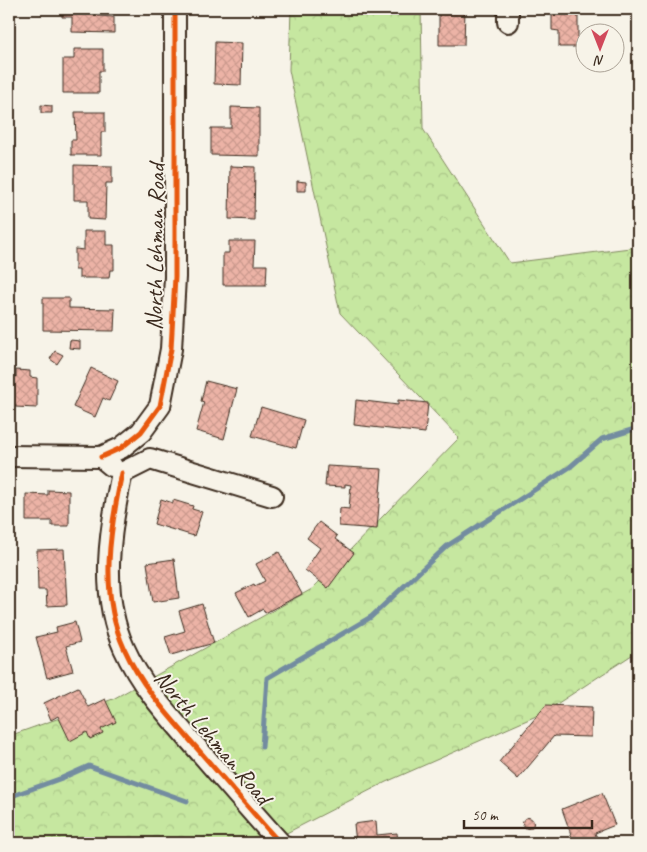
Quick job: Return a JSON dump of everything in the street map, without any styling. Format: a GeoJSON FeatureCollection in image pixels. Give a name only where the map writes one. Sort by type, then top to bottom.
{"type":"FeatureCollection","features":[{"type":"Feature","properties":{"kind":"street","name":"North Lehman Road"},"geometry":{"type":"LineString","coordinates":[[101,457],[121,448],[141,432],[160,406],[171,349],[175,277],[175,9]]}},
{"type":"Feature","properties":{"kind":"street"},"geometry":{"type":"LineString","coordinates":[[9,456],[101,457],[122,473],[150,459],[272,496]]}},
{"type":"Feature","properties":{"kind":"street","name":"North Lehman Road"},"geometry":{"type":"LineString","coordinates":[[122,473],[112,519],[108,565],[114,613],[124,648],[151,695],[280,843]]}},
{"type":"Feature","properties":{"kind":"green space"},"geometry":{"type":"Polygon","coordinates":[[[291,9],[421,9],[423,129],[510,263],[638,247],[638,651],[543,713],[386,782],[267,843],[9,843],[9,736],[113,699],[312,589],[459,438],[340,313],[289,70],[291,9]]]}},
{"type":"Feature","properties":{"kind":"building"},"geometry":{"type":"Polygon","coordinates":[[[62,9],[98,9],[98,16],[114,17],[114,33],[72,32],[72,17],[62,17],[62,9]]]}},
{"type":"Feature","properties":{"kind":"building"},"geometry":{"type":"Polygon","coordinates":[[[439,9],[465,9],[464,45],[439,45],[439,9]]]}},
{"type":"Feature","properties":{"kind":"building"},"geometry":{"type":"Polygon","coordinates":[[[552,9],[578,9],[578,22],[574,22],[574,47],[559,47],[559,31],[552,30],[552,9]]]}},
{"type":"Feature","properties":{"kind":"building"},"geometry":{"type":"Polygon","coordinates":[[[215,42],[242,43],[241,85],[214,84],[215,42]]]}},
{"type":"Feature","properties":{"kind":"building"},"geometry":{"type":"Polygon","coordinates":[[[74,49],[103,49],[103,71],[99,71],[99,93],[63,93],[63,59],[74,59],[74,49]]]}},
{"type":"Feature","properties":{"kind":"building"},"geometry":{"type":"Polygon","coordinates":[[[41,105],[52,106],[52,113],[41,113],[41,105]]]}},
{"type":"Feature","properties":{"kind":"building"},"geometry":{"type":"Polygon","coordinates":[[[231,107],[259,108],[259,156],[211,155],[211,128],[231,128],[231,107]]]}},
{"type":"Feature","properties":{"kind":"building"},"geometry":{"type":"Polygon","coordinates":[[[75,112],[105,112],[105,132],[101,132],[101,155],[71,155],[71,140],[76,140],[75,112]]]}},
{"type":"Feature","properties":{"kind":"building"},"geometry":{"type":"Polygon","coordinates":[[[74,165],[112,166],[112,183],[106,183],[105,220],[88,219],[88,200],[74,200],[74,165]]]}},
{"type":"Feature","properties":{"kind":"building"},"geometry":{"type":"Polygon","coordinates":[[[230,166],[255,167],[254,220],[229,219],[230,166]]]}},
{"type":"Feature","properties":{"kind":"building"},"geometry":{"type":"Polygon","coordinates":[[[297,181],[306,182],[306,191],[297,191],[297,181]]]}},
{"type":"Feature","properties":{"kind":"building"},"geometry":{"type":"Polygon","coordinates":[[[84,231],[106,231],[106,245],[114,245],[114,270],[110,270],[109,278],[79,278],[79,270],[75,270],[75,249],[84,250],[84,231]]]}},
{"type":"Feature","properties":{"kind":"building"},"geometry":{"type":"Polygon","coordinates":[[[229,241],[255,241],[254,265],[267,265],[266,285],[223,285],[223,253],[229,253],[229,241]]]}},
{"type":"Feature","properties":{"kind":"building"},"geometry":{"type":"Polygon","coordinates":[[[43,298],[69,298],[69,308],[115,309],[114,331],[43,330],[43,298]]]}},
{"type":"Feature","properties":{"kind":"building"},"geometry":{"type":"Polygon","coordinates":[[[70,340],[80,341],[80,349],[69,348],[70,340]]]}},
{"type":"Feature","properties":{"kind":"building"},"geometry":{"type":"Polygon","coordinates":[[[55,351],[63,355],[57,364],[50,359],[55,351]]]}},
{"type":"Feature","properties":{"kind":"building"},"geometry":{"type":"Polygon","coordinates":[[[91,368],[118,381],[109,401],[103,398],[95,417],[73,407],[91,368]]]}},
{"type":"Feature","properties":{"kind":"building"},"geometry":{"type":"Polygon","coordinates":[[[16,370],[30,371],[30,377],[37,378],[37,408],[9,405],[9,377],[16,377],[16,370]]]}},
{"type":"Feature","properties":{"kind":"building"},"geometry":{"type":"Polygon","coordinates":[[[206,381],[237,389],[224,439],[196,431],[204,402],[201,401],[206,381]]]}},
{"type":"Feature","properties":{"kind":"building"},"geometry":{"type":"Polygon","coordinates":[[[356,400],[398,405],[398,400],[428,403],[425,433],[354,425],[356,400]]]}},
{"type":"Feature","properties":{"kind":"building"},"geometry":{"type":"Polygon","coordinates":[[[261,407],[304,420],[296,448],[252,436],[261,407]]]}},
{"type":"Feature","properties":{"kind":"building"},"geometry":{"type":"Polygon","coordinates":[[[327,466],[382,469],[377,529],[339,526],[340,508],[349,509],[351,485],[345,484],[345,487],[325,486],[327,466]]]}},
{"type":"Feature","properties":{"kind":"building"},"geometry":{"type":"Polygon","coordinates":[[[48,490],[69,491],[69,526],[52,526],[52,521],[26,521],[26,494],[48,495],[48,490]]]}},
{"type":"Feature","properties":{"kind":"building"},"geometry":{"type":"Polygon","coordinates":[[[161,499],[173,503],[173,500],[193,506],[192,509],[202,512],[194,536],[154,524],[161,499]]]}},
{"type":"Feature","properties":{"kind":"building"},"geometry":{"type":"Polygon","coordinates":[[[319,522],[337,536],[335,539],[354,553],[328,588],[305,570],[320,548],[307,538],[319,522]]]}},
{"type":"Feature","properties":{"kind":"building"},"geometry":{"type":"Polygon","coordinates":[[[64,549],[67,605],[47,606],[46,590],[38,590],[37,550],[64,549]]]}},
{"type":"Feature","properties":{"kind":"building"},"geometry":{"type":"Polygon","coordinates":[[[279,552],[302,594],[265,613],[263,609],[249,617],[236,593],[265,581],[256,564],[279,552]]]}},
{"type":"Feature","properties":{"kind":"building"},"geometry":{"type":"Polygon","coordinates":[[[174,559],[179,598],[153,602],[147,563],[174,559]]]}},
{"type":"Feature","properties":{"kind":"building"},"geometry":{"type":"Polygon","coordinates":[[[202,604],[214,643],[171,655],[165,637],[185,631],[179,611],[202,604]]]}},
{"type":"Feature","properties":{"kind":"building"},"geometry":{"type":"Polygon","coordinates":[[[75,622],[80,642],[66,646],[73,671],[47,678],[36,637],[57,632],[56,627],[75,622]]]}},
{"type":"Feature","properties":{"kind":"building"},"geometry":{"type":"Polygon","coordinates":[[[78,687],[88,707],[105,699],[116,722],[101,729],[103,733],[90,739],[87,732],[70,741],[58,716],[51,720],[44,703],[78,687]]]}},
{"type":"Feature","properties":{"kind":"building"},"geometry":{"type":"Polygon","coordinates":[[[546,705],[592,707],[591,737],[554,736],[518,779],[499,762],[546,705]]]}},
{"type":"Feature","properties":{"kind":"building"},"geometry":{"type":"Polygon","coordinates":[[[602,793],[615,825],[595,833],[599,843],[574,843],[562,809],[602,793]]]}},
{"type":"Feature","properties":{"kind":"building"},"geometry":{"type":"Polygon","coordinates":[[[526,818],[530,818],[533,823],[532,827],[526,828],[523,825],[523,821],[526,818]]]}},
{"type":"Feature","properties":{"kind":"building"},"geometry":{"type":"Polygon","coordinates":[[[376,821],[377,835],[397,833],[398,843],[356,843],[354,824],[376,821]]]}},
{"type":"Feature","properties":{"kind":"waterway"},"geometry":{"type":"LineString","coordinates":[[262,747],[267,678],[371,617],[447,546],[570,467],[602,439],[638,428]]}},
{"type":"Feature","properties":{"kind":"waterway"},"geometry":{"type":"LineString","coordinates":[[9,797],[89,766],[187,801]]}},
{"type":"Feature","properties":{"kind":"cycle path"},"geometry":{"type":"LineString","coordinates":[[101,457],[121,448],[141,432],[160,406],[171,349],[175,277],[175,9]]}},
{"type":"Feature","properties":{"kind":"cycle path"},"geometry":{"type":"LineString","coordinates":[[122,473],[111,538],[109,583],[116,627],[124,648],[138,675],[165,711],[280,843]]}}]}
